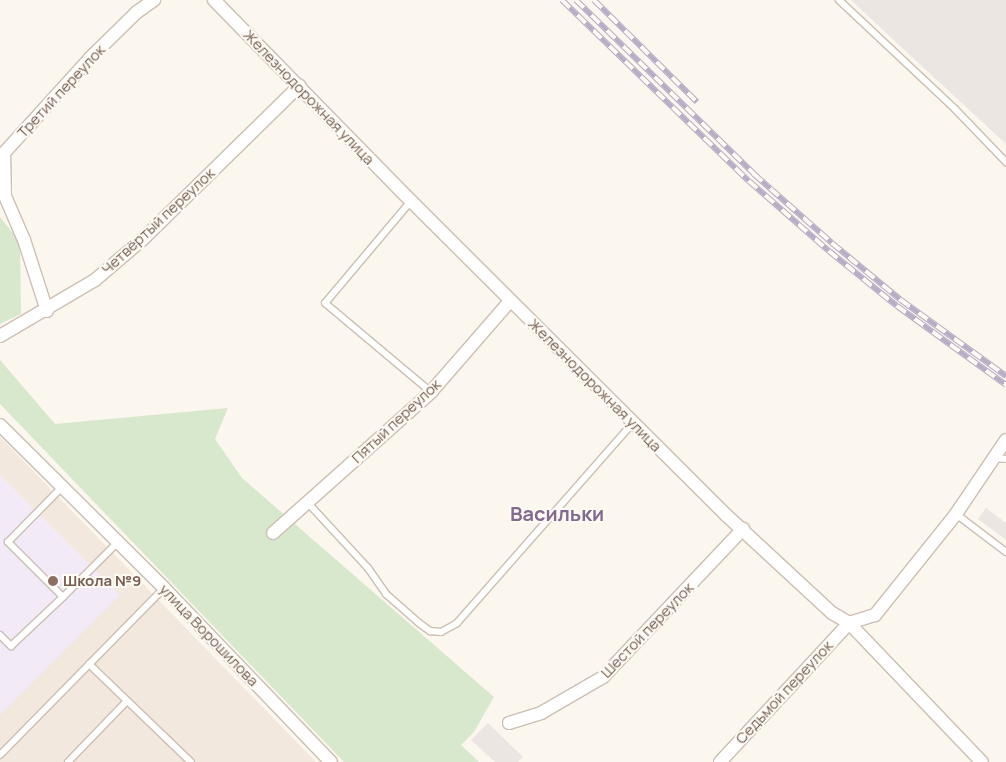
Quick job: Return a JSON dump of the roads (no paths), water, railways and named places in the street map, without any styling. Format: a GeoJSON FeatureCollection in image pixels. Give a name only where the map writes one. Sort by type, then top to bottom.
{"type":"FeatureCollection","features":[{"type":"Feature","properties":{"kind":"street","name":"Третий переулок"},"geometry":{"type":"LineString","coordinates":[[47,311],[24,240],[5,196],[4,153],[90,58],[137,12],[154,0]]}},
{"type":"Feature","properties":{"kind":"street","name":"Железнодорожная улица"},"geometry":{"type":"LineString","coordinates":[[214,0],[510,301],[633,423],[832,614],[849,623],[982,762]]}},
{"type":"Feature","properties":{"kind":"street","name":"Четвёртый переулок"},"geometry":{"type":"LineString","coordinates":[[0,336],[47,311],[94,280],[143,239],[300,86]]}},
{"type":"Feature","properties":{"kind":"street","name":"Пятый переулок"},"geometry":{"type":"LineString","coordinates":[[273,533],[431,392],[510,301]]}},
{"type":"Feature","properties":{"kind":"street","name":"улица Ворошилова"},"geometry":{"type":"LineString","coordinates":[[0,425],[164,588],[331,762]]}},
{"type":"Feature","properties":{"kind":"street"},"geometry":{"type":"LineString","coordinates":[[849,623],[875,615],[1000,459],[1006,440]]}},
{"type":"Feature","properties":{"kind":"street","name":"Шестой переулок"},"geometry":{"type":"LineString","coordinates":[[509,723],[541,713],[604,677],[743,529]]}},
{"type":"Feature","properties":{"kind":"street","name":"Седьмой переулок"},"geometry":{"type":"LineString","coordinates":[[720,762],[849,623]]}},
{"type":"Feature","properties":{"kind":"lane"},"geometry":{"type":"LineString","coordinates":[[839,0],[955,109],[1006,162]]}},
{"type":"Feature","properties":{"kind":"lane"},"geometry":{"type":"LineString","coordinates":[[410,201],[325,303],[431,392]]}},
{"type":"Feature","properties":{"kind":"lane"},"geometry":{"type":"LineString","coordinates":[[308,503],[368,568],[386,594],[430,631],[441,632],[457,623],[633,423]]}},
{"type":"Feature","properties":{"kind":"lane"},"geometry":{"type":"LineString","coordinates":[[62,487],[8,542],[64,596]]}},
{"type":"Feature","properties":{"kind":"lane"},"geometry":{"type":"LineString","coordinates":[[956,514],[1006,552]]}},
{"type":"Feature","properties":{"kind":"lane"},"geometry":{"type":"LineString","coordinates":[[0,635],[11,646],[118,542]]}},
{"type":"Feature","properties":{"kind":"lane"},"geometry":{"type":"LineString","coordinates":[[0,756],[164,588]]}},
{"type":"Feature","properties":{"kind":"lane"},"geometry":{"type":"LineString","coordinates":[[89,664],[191,762]]}},
{"type":"Feature","properties":{"kind":"lane"},"geometry":{"type":"LineString","coordinates":[[68,762],[128,701]]}},
{"type":"Feature","properties":{"kind":"railway"},"geometry":{"type":"LineString","coordinates":[[562,0],[749,181],[829,251],[897,306],[1006,385]]}},
{"type":"Feature","properties":{"kind":"railway"},"geometry":{"type":"LineString","coordinates":[[576,0],[754,174],[832,243],[901,300],[1006,376]]}},
{"type":"Feature","properties":{"kind":"railway"},"geometry":{"type":"LineString","coordinates":[[594,0],[697,102]]}},
{"type":"Feature","properties":{"kind":"place","name":"Школа №9"},"geometry":{"type":"Point","coordinates":[53,581]}},
{"type":"Feature","properties":{"kind":"district","name":"Васильки"},"geometry":{"type":"Point","coordinates":[557,513]}}]}
